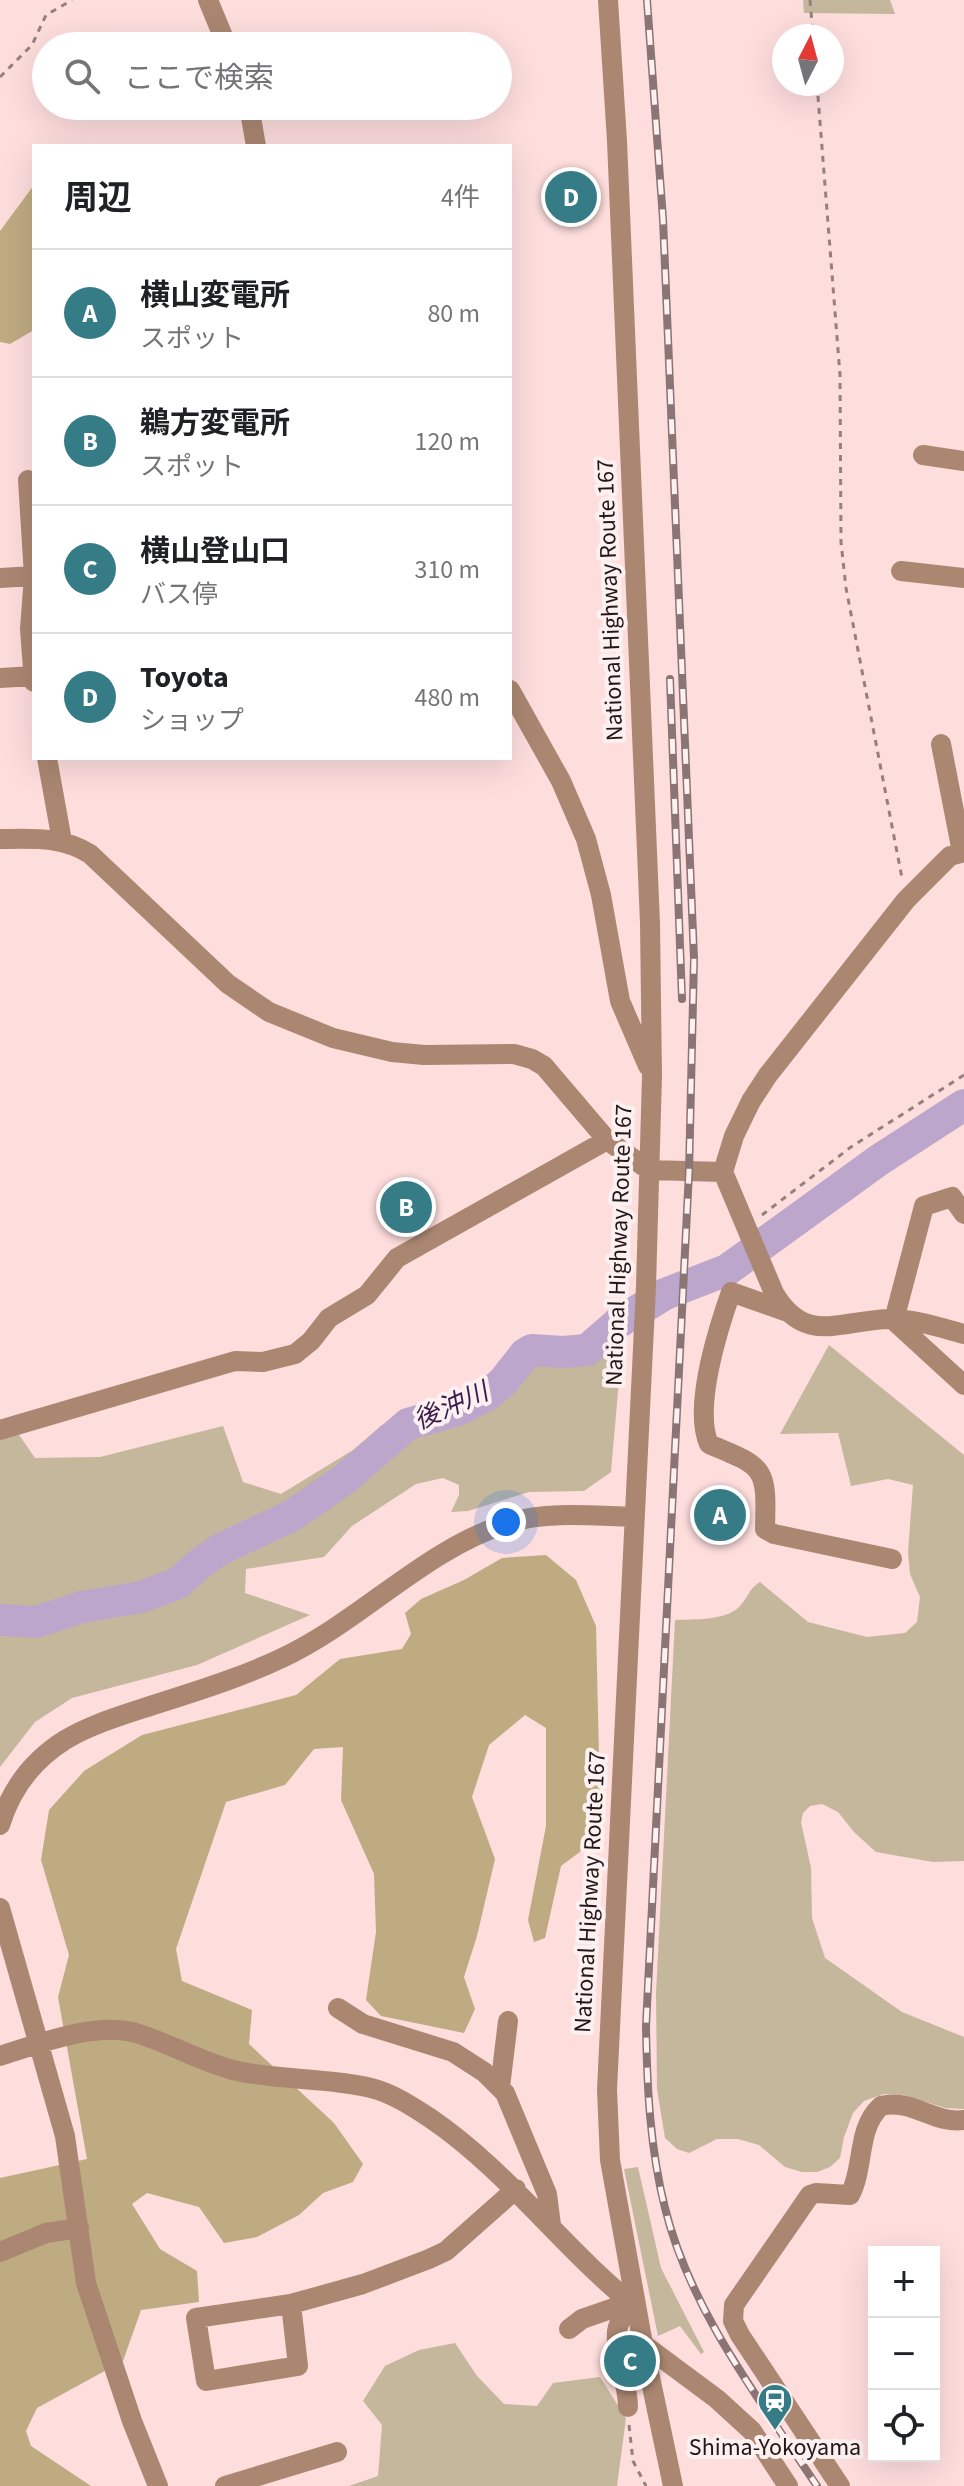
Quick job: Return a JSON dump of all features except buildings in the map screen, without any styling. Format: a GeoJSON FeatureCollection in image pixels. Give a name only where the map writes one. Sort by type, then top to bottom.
{"type":"FeatureCollection","features":[{"type":"Feature","properties":{"kind":"street"},"geometry":{"type":"LineString","coordinates":[[208,0],[221,32]]}},
{"type":"Feature","properties":{"kind":"street","name":"National Highway Route 167"},"geometry":{"type":"LineString","coordinates":[[608,0],[617,141],[650,923],[652,1076],[646,1286],[607,2090],[610,2160],[634,2304],[673,2486]]}},
{"type":"Feature","properties":{"kind":"street"},"geometry":{"type":"LineString","coordinates":[[251,120],[256,144]]}},
{"type":"Feature","properties":{"kind":"street"},"geometry":{"type":"LineString","coordinates":[[923,455],[964,461]]}},
{"type":"Feature","properties":{"kind":"street"},"geometry":{"type":"LineString","coordinates":[[28,480],[32,544]]}},
{"type":"Feature","properties":{"kind":"street"},"geometry":{"type":"LineString","coordinates":[[901,571],[963,581]]}},
{"type":"Feature","properties":{"kind":"street"},"geometry":{"type":"LineString","coordinates":[[0,578],[32,576]]}},
{"type":"Feature","properties":{"kind":"street"},"geometry":{"type":"LineString","coordinates":[[32,602],[32,654]]}},
{"type":"Feature","properties":{"kind":"street"},"geometry":{"type":"LineString","coordinates":[[0,678],[32,678]]}},
{"type":"Feature","properties":{"kind":"street"},"geometry":{"type":"LineString","coordinates":[[512,694],[561,781],[586,839],[601,895],[620,1001],[652,1076]]}},
{"type":"Feature","properties":{"kind":"street"},"geometry":{"type":"LineString","coordinates":[[785,1311],[774,1293],[723,1172],[734,1136],[768,1075],[906,900],[950,856],[963,852],[941,744]]}},
{"type":"Feature","properties":{"kind":"street"},"geometry":{"type":"LineString","coordinates":[[47,760],[62,841]]}},
{"type":"Feature","properties":{"kind":"street"},"geometry":{"type":"LineString","coordinates":[[0,827],[9,839],[62,841],[80,847],[102,863],[228,984],[269,1012],[333,1038],[392,1052],[424,1055],[514,1054],[532,1059],[544,1066],[607,1140],[649,1170],[723,1172]]}},
{"type":"Feature","properties":{"kind":"street"},"geometry":{"type":"LineString","coordinates":[[0,1430],[235,1361],[263,1362],[295,1354],[311,1341],[329,1318],[367,1295],[397,1258],[607,1140]]}},
{"type":"Feature","properties":{"kind":"street"},"geometry":{"type":"LineString","coordinates":[[893,1320],[924,1206],[952,1197],[964,1214]]}},
{"type":"Feature","properties":{"kind":"street"},"geometry":{"type":"LineString","coordinates":[[892,1559],[774,1534],[765,1529],[767,1488],[757,1468],[742,1456],[709,1444],[704,1434],[703,1411],[720,1324],[731,1292],[785,1311],[798,1320],[828,1327],[893,1320],[964,1334]]}},
{"type":"Feature","properties":{"kind":"street"},"geometry":{"type":"LineString","coordinates":[[893,1320],[964,1385]]}},
{"type":"Feature","properties":{"kind":"street"},"geometry":{"type":"LineString","coordinates":[[0,1825],[17,1784],[40,1759],[65,1740],[103,1722],[281,1659],[340,1626],[445,1550],[513,1522],[558,1515],[633,1517]]}},
{"type":"Feature","properties":{"kind":"street"},"geometry":{"type":"LineString","coordinates":[[0,1908],[65,2136],[90,2298],[158,2486]]}},
{"type":"Feature","properties":{"kind":"street"},"geometry":{"type":"LineString","coordinates":[[338,2008],[363,2024],[453,2052],[484,2072],[500,2087],[547,2194],[551,2225]]}},
{"type":"Feature","properties":{"kind":"street"},"geometry":{"type":"LineString","coordinates":[[500,2087],[508,2021]]}},
{"type":"Feature","properties":{"kind":"street"},"geometry":{"type":"LineString","coordinates":[[0,2056],[99,2030],[134,2032],[223,2067],[254,2075],[373,2088],[413,2107],[457,2137],[516,2189],[595,2273],[634,2304]]}},
{"type":"Feature","properties":{"kind":"street"},"geometry":{"type":"LineString","coordinates":[[840,2486],[740,2335],[733,2321],[734,2305],[810,2195],[850,2195],[855,2185],[866,2125],[881,2106],[903,2104],[936,2118],[964,2120]]}},
{"type":"Feature","properties":{"kind":"street"},"geometry":{"type":"LineString","coordinates":[[291,2304],[298,2366],[206,2381],[196,2318],[291,2304],[363,2284],[446,2251],[516,2189]]}},
{"type":"Feature","properties":{"kind":"street"},"geometry":{"type":"LineString","coordinates":[[0,2252],[46,2233],[79,2228]]}},
{"type":"Feature","properties":{"kind":"street"},"geometry":{"type":"LineString","coordinates":[[569,2329],[582,2319],[634,2304]]}},
{"type":"Feature","properties":{"kind":"street"},"geometry":{"type":"LineString","coordinates":[[628,2407],[617,2329],[634,2304]]}},
{"type":"Feature","properties":{"kind":"street"},"geometry":{"type":"LineString","coordinates":[[643,2344],[717,2399],[752,2431],[788,2486]]}},
{"type":"Feature","properties":{"kind":"street"},"geometry":{"type":"LineString","coordinates":[[225,2486],[337,2452]]}},
{"type":"Feature","properties":{"kind":"path"},"geometry":{"type":"LineString","coordinates":[[38,32],[46,15],[72,0]]}},
{"type":"Feature","properties":{"kind":"path"},"geometry":{"type":"LineString","coordinates":[[810,0],[812,24]]}},
{"type":"Feature","properties":{"kind":"path"},"geometry":{"type":"LineString","coordinates":[[0,77],[32,45]]}},
{"type":"Feature","properties":{"kind":"path"},"geometry":{"type":"LineString","coordinates":[[818,96],[840,375],[846,588],[906,900]]}},
{"type":"Feature","properties":{"kind":"path"},"geometry":{"type":"LineString","coordinates":[[745,1226],[851,1147],[964,1075]]}},
{"type":"Feature","properties":{"kind":"path"},"geometry":{"type":"LineString","coordinates":[[628,2407],[633,2461],[646,2486]]}},
{"type":"Feature","properties":{"kind":"shaded area"},"geometry":{"type":"Polygon","coordinates":[[[803,0],[890,0],[895,14],[804,13],[803,0]]]}},
{"type":"Feature","properties":{"kind":"shaded area"},"geometry":{"type":"Polygon","coordinates":[[[32,188],[32,331],[10,344],[0,342],[0,231],[32,188]]]}},
{"type":"Feature","properties":{"kind":"shaded area"},"geometry":{"type":"Polygon","coordinates":[[[612,1334],[623,1334],[611,1472],[584,1491],[529,1492],[468,1511],[451,1512],[459,1495],[459,1485],[443,1478],[416,1484],[352,1526],[324,1557],[246,1569],[245,1593],[310,1615],[197,1665],[72,1698],[35,1722],[0,1767],[0,1428],[13,1426],[35,1458],[100,1457],[223,1426],[243,1482],[281,1494],[353,1450],[382,1425],[479,1393],[501,1376],[533,1362],[591,1362],[612,1334]]]}},
{"type":"Feature","properties":{"kind":"shaded area"},"geometry":{"type":"Polygon","coordinates":[[[829,1345],[964,1455],[964,1861],[933,1862],[876,1852],[838,1812],[822,1804],[810,1806],[803,1813],[801,1822],[811,1868],[812,1918],[825,1958],[902,2012],[964,2037],[964,2109],[945,2108],[904,2095],[884,2094],[864,2101],[853,2113],[840,2158],[830,2167],[817,2172],[802,2172],[785,2167],[759,2145],[738,2139],[717,2139],[689,2153],[677,2149],[665,2138],[657,2089],[656,1993],[675,1620],[709,1618],[733,1612],[760,1582],[808,1622],[867,1637],[905,1633],[917,1622],[920,1597],[910,1574],[908,1552],[913,1485],[888,1479],[851,1486],[838,1433],[780,1434],[829,1345]]]}},
{"type":"Feature","properties":{"kind":"shaded area"},"geometry":{"type":"Polygon","coordinates":[[[546,1555],[576,1580],[596,1626],[600,1801],[599,1832],[589,1845],[561,1866],[545,1938],[534,1942],[528,1920],[546,1826],[546,1728],[525,1715],[489,1745],[472,1797],[495,1859],[464,1977],[475,2009],[464,2033],[381,2016],[366,2000],[376,1932],[374,1874],[341,1800],[343,1747],[314,1749],[285,1785],[226,1802],[176,1949],[182,1981],[252,2010],[249,2044],[334,2123],[363,2164],[353,2182],[323,2193],[299,2215],[257,2237],[224,2243],[199,2207],[147,2193],[132,2204],[160,2249],[197,2271],[199,2302],[141,2310],[123,2361],[37,2408],[26,2431],[31,2446],[91,2486],[0,2486],[0,2178],[87,2159],[58,1997],[69,1955],[41,1860],[49,1810],[84,1771],[142,1735],[296,1695],[340,1659],[402,1649],[411,1634],[405,1613],[421,1599],[464,1580],[502,1558],[546,1555]]]}},
{"type":"Feature","properties":{"kind":"shaded area"},"geometry":{"type":"Polygon","coordinates":[[[638,2167],[661,2268],[704,2352],[701,2354],[680,2326],[658,2336],[624,2169],[638,2167]]]}},
{"type":"Feature","properties":{"kind":"shaded area"},"geometry":{"type":"Polygon","coordinates":[[[455,2343],[477,2376],[504,2404],[537,2406],[553,2383],[600,2377],[626,2418],[617,2486],[349,2486],[378,2476],[382,2425],[363,2401],[385,2366],[419,2350],[455,2343]]]}},
{"type":"Feature","properties":{"kind":"waterway","name":"後沖川"},"geometry":{"type":"LineString","coordinates":[[0,1620],[36,1622],[82,1607],[141,1597],[178,1583],[221,1549],[291,1516],[319,1497],[346,1478],[408,1424],[458,1410],[486,1396],[532,1350],[587,1350],[619,1322],[665,1294],[727,1270],[879,1160],[964,1105]]}},
{"type":"Feature","properties":{"kind":"railway"},"geometry":{"type":"LineString","coordinates":[[647,0],[663,219],[694,958],[689,1172],[646,2026],[648,2095],[665,2208],[691,2282],[729,2353],[817,2486]]}},
{"type":"Feature","properties":{"kind":"railway"},"geometry":{"type":"LineString","coordinates":[[670,679],[682,999]]}},
{"type":"Feature","properties":{"kind":"place","name":"Toyota"},"geometry":{"type":"Point","coordinates":[571,197]}},
{"type":"Feature","properties":{"kind":"place","name":"鵜方変電所"},"geometry":{"type":"Point","coordinates":[406,1207]}},
{"type":"Feature","properties":{"kind":"place","name":"横山変電所"},"geometry":{"type":"Point","coordinates":[720,1515]}},
{"type":"Feature","properties":{"kind":"place","name":"横山登山口"},"geometry":{"type":"Point","coordinates":[630,2361]}},
{"type":"Feature","properties":{"kind":"place","name":"Shima-Yokoyama"},"geometry":{"type":"Point","coordinates":[775,2432]}}]}
